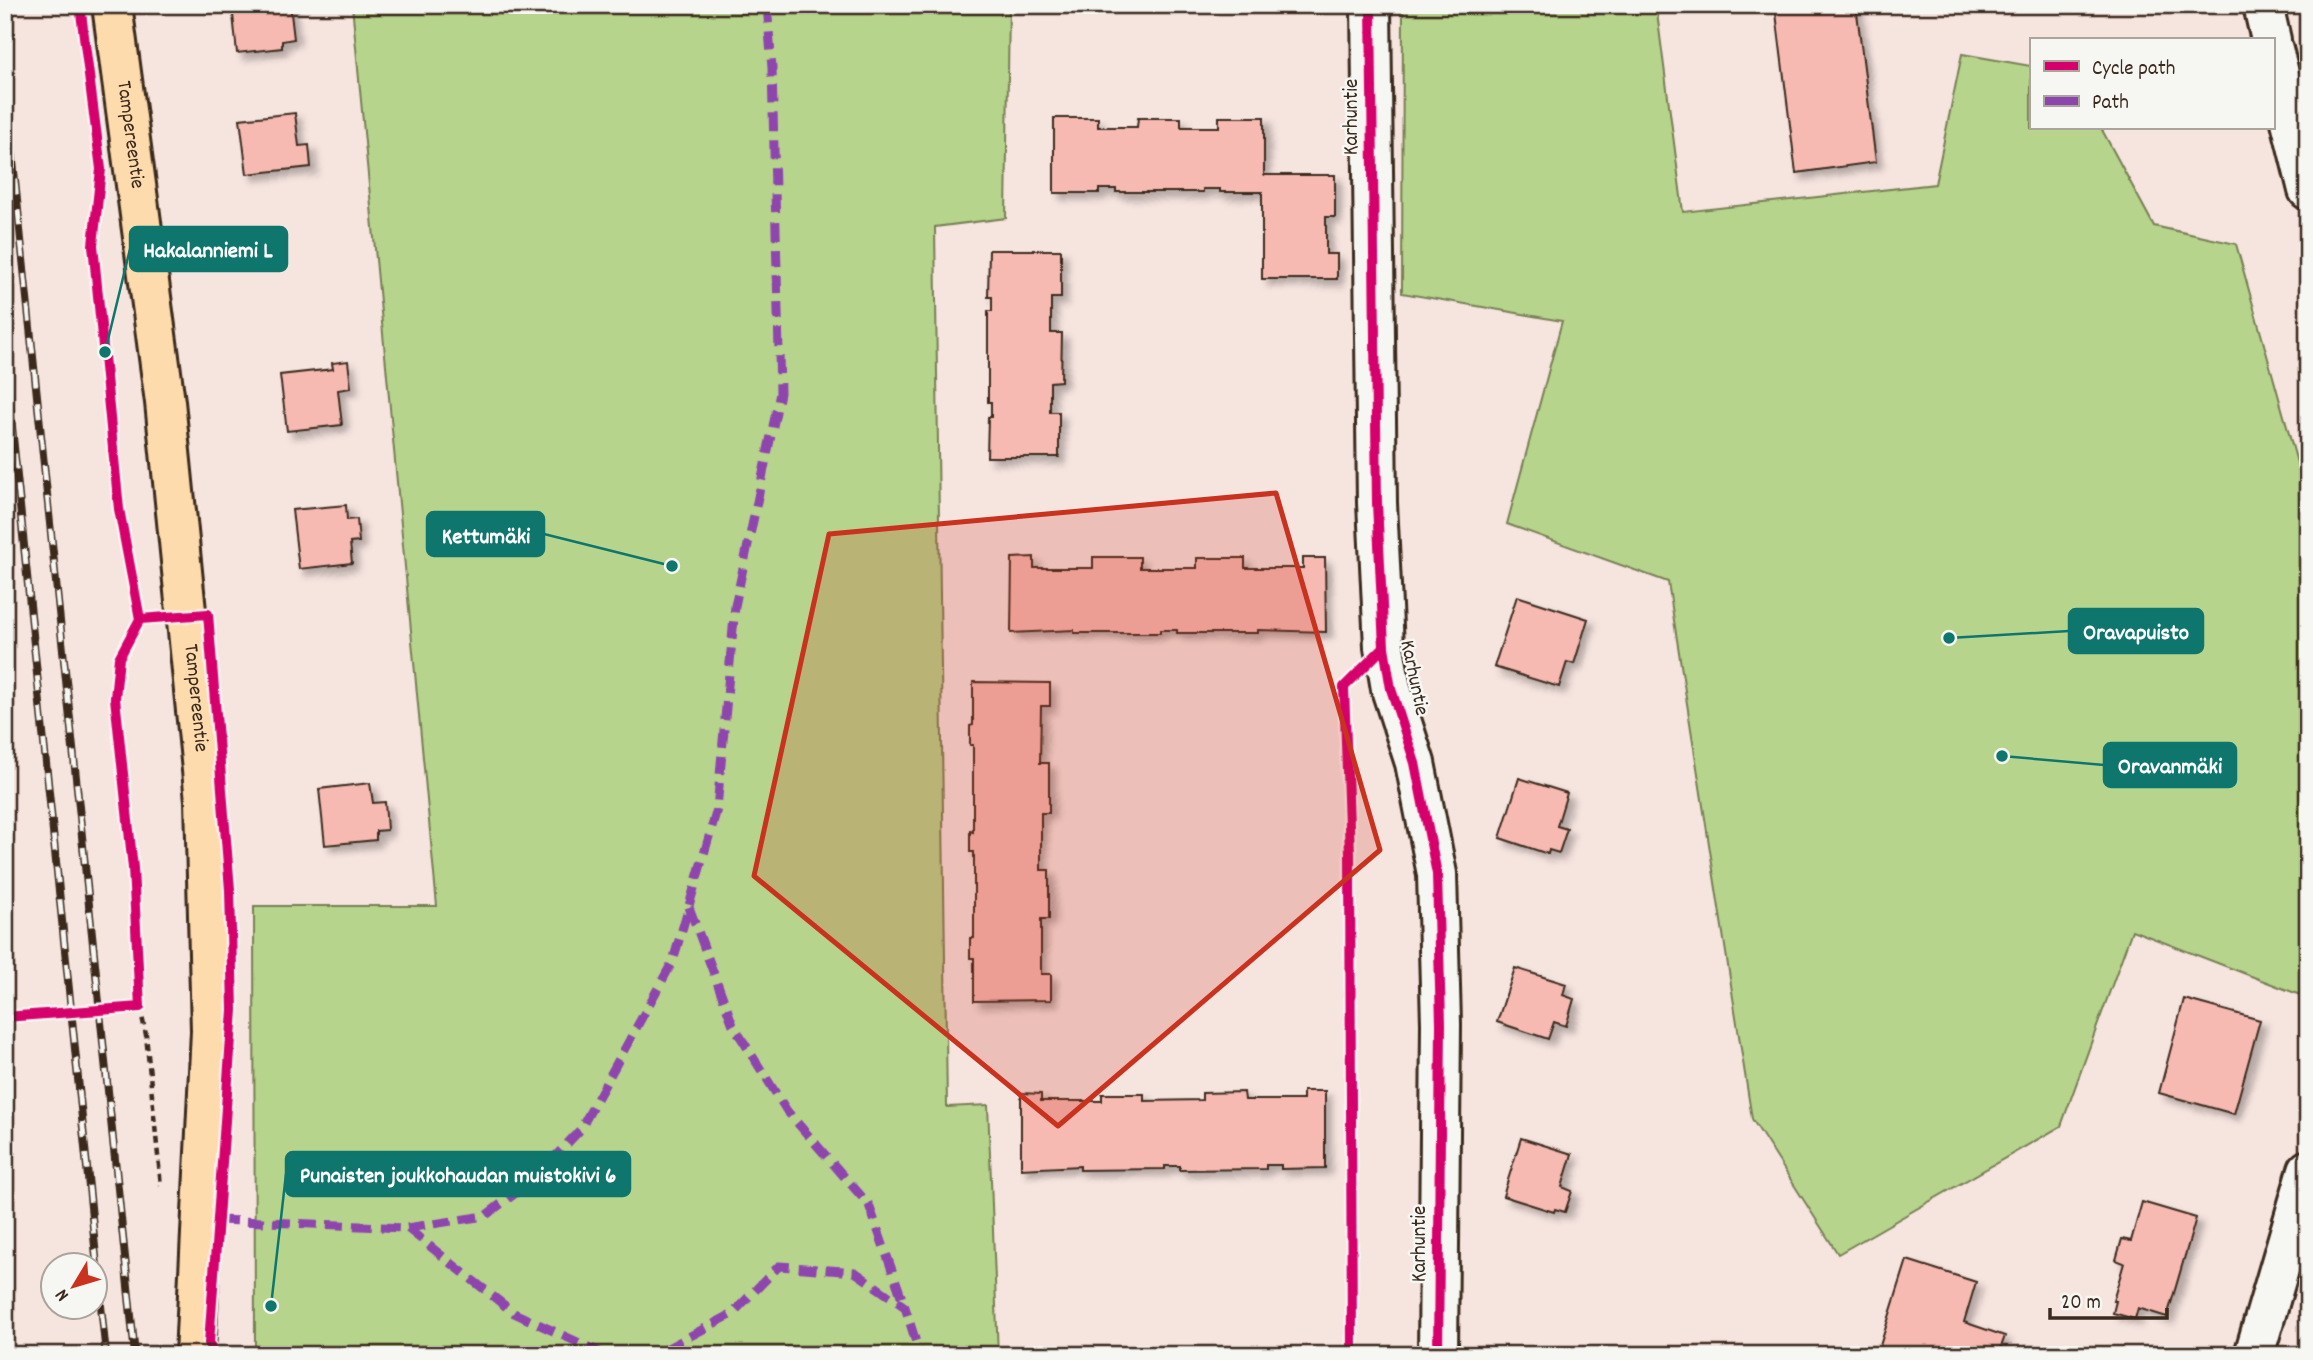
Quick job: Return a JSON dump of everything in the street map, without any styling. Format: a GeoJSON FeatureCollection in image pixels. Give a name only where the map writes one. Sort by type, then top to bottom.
{"type":"FeatureCollection","features":[{"type":"Feature","properties":{"kind":"main road","name":"Tampereentie"},"geometry":{"type":"LineString","coordinates":[[112,5],[165,402],[205,800],[211,1031],[195,1355]]}},
{"type":"Feature","properties":{"kind":"street","name":"Karhuntie"},"geometry":{"type":"LineString","coordinates":[[1371,5],[1377,489],[1384,648],[1391,688],[1415,763],[1437,874],[1441,1024],[1438,1355]]}},
{"type":"Feature","properties":{"kind":"street"},"geometry":{"type":"LineString","coordinates":[[2263,5],[2270,38]]}},
{"type":"Feature","properties":{"kind":"street"},"geometry":{"type":"LineString","coordinates":[[2274,53],[2308,190]]}},
{"type":"Feature","properties":{"kind":"street"},"geometry":{"type":"LineString","coordinates":[[2254,1355],[2308,1170]]}},
{"type":"Feature","properties":{"kind":"path"},"geometry":{"type":"LineString","coordinates":[[139,993],[135,1007],[149,1060]]}},
{"type":"Feature","properties":{"kind":"highlighted area"},"geometry":{"type":"Polygon","coordinates":[[[1276,493],[1380,850],[1058,1126],[754,876],[829,534],[1276,493]]]}},
{"type":"Feature","properties":{"kind":"green space"},"geometry":{"type":"Polygon","coordinates":[[[352,5],[1009,5],[1006,218],[935,227],[947,1107],[988,1105],[998,1355],[255,1355],[254,906],[437,906],[352,5]]]}},
{"type":"Feature","properties":{"kind":"green space"},"geometry":{"type":"Polygon","coordinates":[[[1403,5],[1656,5],[1683,212],[1935,184],[1962,54],[2030,66],[2030,130],[2102,130],[2154,226],[2236,244],[2308,502],[2308,998],[2132,930],[2061,1126],[1838,1254],[1752,1119],[1668,582],[1507,524],[1562,321],[1402,293],[1403,5]]]}},
{"type":"Feature","properties":{"kind":"building"},"geometry":{"type":"Polygon","coordinates":[[[232,5],[290,5],[294,39],[282,41],[282,48],[237,53],[232,5]]]}},
{"type":"Feature","properties":{"kind":"building"},"geometry":{"type":"Polygon","coordinates":[[[1775,5],[1856,5],[1876,162],[1796,173],[1775,5]]]}},
{"type":"Feature","properties":{"kind":"building"},"geometry":{"type":"Polygon","coordinates":[[[295,113],[299,146],[309,145],[311,167],[247,174],[240,119],[295,113]]]}},
{"type":"Feature","properties":{"kind":"building"},"geometry":{"type":"Polygon","coordinates":[[[1219,117],[1264,117],[1264,175],[1335,175],[1335,217],[1326,217],[1326,254],[1337,254],[1337,279],[1262,279],[1262,192],[1220,192],[1220,189],[1203,189],[1203,192],[1116,192],[1116,189],[1099,189],[1099,193],[1054,193],[1054,118],[1098,118],[1098,127],[1137,127],[1138,118],[1181,118],[1181,127],[1219,127],[1219,117]]]}},
{"type":"Feature","properties":{"kind":"building"},"geometry":{"type":"Polygon","coordinates":[[[989,250],[1061,250],[1061,298],[1051,298],[1051,333],[1062,333],[1061,381],[1050,382],[1050,412],[1059,412],[1059,457],[987,457],[988,417],[991,417],[991,402],[988,402],[988,311],[992,311],[992,297],[988,297],[989,250]]]}},
{"type":"Feature","properties":{"kind":"building"},"geometry":{"type":"Polygon","coordinates":[[[348,361],[351,388],[338,390],[342,425],[287,431],[280,375],[333,369],[332,363],[348,361]]]}},
{"type":"Feature","properties":{"kind":"building"},"geometry":{"type":"Polygon","coordinates":[[[346,505],[347,520],[357,519],[359,542],[350,543],[352,563],[299,569],[292,510],[346,505]]]}},
{"type":"Feature","properties":{"kind":"building"},"geometry":{"type":"Polygon","coordinates":[[[1034,557],[1034,568],[1093,568],[1093,557],[1140,557],[1140,568],[1197,568],[1197,558],[1245,558],[1245,568],[1303,568],[1303,558],[1325,558],[1326,632],[1258,630],[1258,633],[1177,633],[1177,630],[1160,630],[1160,633],[1074,633],[1074,630],[1011,633],[1012,558],[1034,557]]]}},
{"type":"Feature","properties":{"kind":"building"},"geometry":{"type":"Polygon","coordinates":[[[1517,596],[1588,619],[1574,664],[1567,662],[1559,687],[1494,667],[1517,596]]]}},
{"type":"Feature","properties":{"kind":"building"},"geometry":{"type":"Polygon","coordinates":[[[973,682],[1050,683],[1050,706],[1041,706],[1040,763],[1049,763],[1049,813],[1041,813],[1041,870],[1049,870],[1049,919],[1041,919],[1041,974],[1051,974],[1051,1000],[974,1001],[974,958],[970,958],[970,938],[974,938],[974,852],[970,852],[970,831],[973,832],[973,745],[970,745],[970,726],[973,725],[973,682]]]}},
{"type":"Feature","properties":{"kind":"building"},"geometry":{"type":"Polygon","coordinates":[[[1519,778],[1567,793],[1557,826],[1567,829],[1559,853],[1549,850],[1548,854],[1500,838],[1519,778]]]}},
{"type":"Feature","properties":{"kind":"building"},"geometry":{"type":"Polygon","coordinates":[[[370,783],[373,803],[385,802],[387,830],[376,831],[376,840],[325,845],[319,789],[370,783]]]}},
{"type":"Feature","properties":{"kind":"building"},"geometry":{"type":"Polygon","coordinates":[[[1515,968],[1566,984],[1563,995],[1574,999],[1566,1026],[1554,1022],[1548,1039],[1497,1022],[1515,968]]]}},
{"type":"Feature","properties":{"kind":"building"},"geometry":{"type":"Polygon","coordinates":[[[2184,999],[2260,1020],[2234,1114],[2159,1093],[2184,999]]]}},
{"type":"Feature","properties":{"kind":"building"},"geometry":{"type":"Polygon","coordinates":[[[1303,1091],[1325,1091],[1325,1168],[1281,1169],[1281,1165],[1266,1165],[1266,1169],[1180,1170],[1180,1166],[1165,1166],[1165,1169],[1080,1170],[1080,1166],[1021,1169],[1021,1093],[1041,1094],[1041,1101],[1102,1101],[1102,1094],[1144,1094],[1144,1101],[1202,1100],[1202,1093],[1244,1092],[1245,1100],[1303,1100],[1303,1091]]]}},
{"type":"Feature","properties":{"kind":"building"},"geometry":{"type":"Polygon","coordinates":[[[1521,1138],[1572,1154],[1562,1187],[1572,1191],[1565,1212],[1555,1209],[1554,1212],[1503,1196],[1521,1138]]]}},
{"type":"Feature","properties":{"kind":"building"},"geometry":{"type":"Polygon","coordinates":[[[2142,1202],[2196,1218],[2167,1317],[2138,1308],[2135,1319],[2113,1313],[2116,1301],[2113,1301],[2124,1263],[2116,1260],[2122,1239],[2131,1241],[2142,1202]]]}},
{"type":"Feature","properties":{"kind":"building"},"geometry":{"type":"Polygon","coordinates":[[[1907,1260],[1976,1282],[1964,1322],[2005,1336],[1998,1355],[1896,1355],[1879,1349],[1907,1260]]]}},
{"type":"Feature","properties":{"kind":"railway"},"geometry":{"type":"LineString","coordinates":[[5,83],[135,1355]]}},
{"type":"Feature","properties":{"kind":"railway"},"geometry":{"type":"LineString","coordinates":[[5,358],[106,1355]]}},
{"type":"Feature","properties":{"kind":"marked path"},"geometry":{"type":"LineString","coordinates":[[407,1228],[485,1216],[533,1180],[580,1130],[673,961],[717,809],[735,606],[780,393],[772,68],[767,5]]}},
{"type":"Feature","properties":{"kind":"marked path"},"geometry":{"type":"LineString","coordinates":[[689,907],[733,1025],[787,1111],[869,1205],[905,1307]]}},
{"type":"Feature","properties":{"kind":"marked path"},"geometry":{"type":"LineString","coordinates":[[219,1220],[407,1228],[514,1313],[606,1355],[664,1350],[732,1314],[779,1266],[855,1272],[905,1307],[920,1355]]}},
{"type":"Feature","properties":{"kind":"cycle path"},"geometry":{"type":"LineString","coordinates":[[5,1017],[140,1007],[133,868],[115,698],[119,658],[140,619],[119,509],[93,245],[101,169],[80,5]]}},
{"type":"Feature","properties":{"kind":"cycle path"},"geometry":{"type":"LineString","coordinates":[[1371,5],[1377,503],[1384,647],[1391,689],[1415,763],[1437,874],[1441,1024],[1438,1355]]}},
{"type":"Feature","properties":{"kind":"cycle path"},"geometry":{"type":"LineString","coordinates":[[140,619],[208,614],[230,890],[233,1010],[209,1343],[215,1355]]}},
{"type":"Feature","properties":{"kind":"cycle path"},"geometry":{"type":"LineString","coordinates":[[1352,1355],[1350,854],[1344,687],[1384,647]]}},
{"type":"Feature","properties":{"kind":"place","name":"Hakalanniemi L"},"geometry":{"type":"Point","coordinates":[105,352]}},
{"type":"Feature","properties":{"kind":"place","name":"Kettumäki"},"geometry":{"type":"Point","coordinates":[672,566]}},
{"type":"Feature","properties":{"kind":"place","name":"Oravapuisto"},"geometry":{"type":"Point","coordinates":[1949,638]}},
{"type":"Feature","properties":{"kind":"place","name":"Oravanmäki"},"geometry":{"type":"Point","coordinates":[2002,756]}},
{"type":"Feature","properties":{"kind":"place","name":"Punaisten joukkohaudan muistokivi 6"},"geometry":{"type":"Point","coordinates":[271,1306]}}]}
